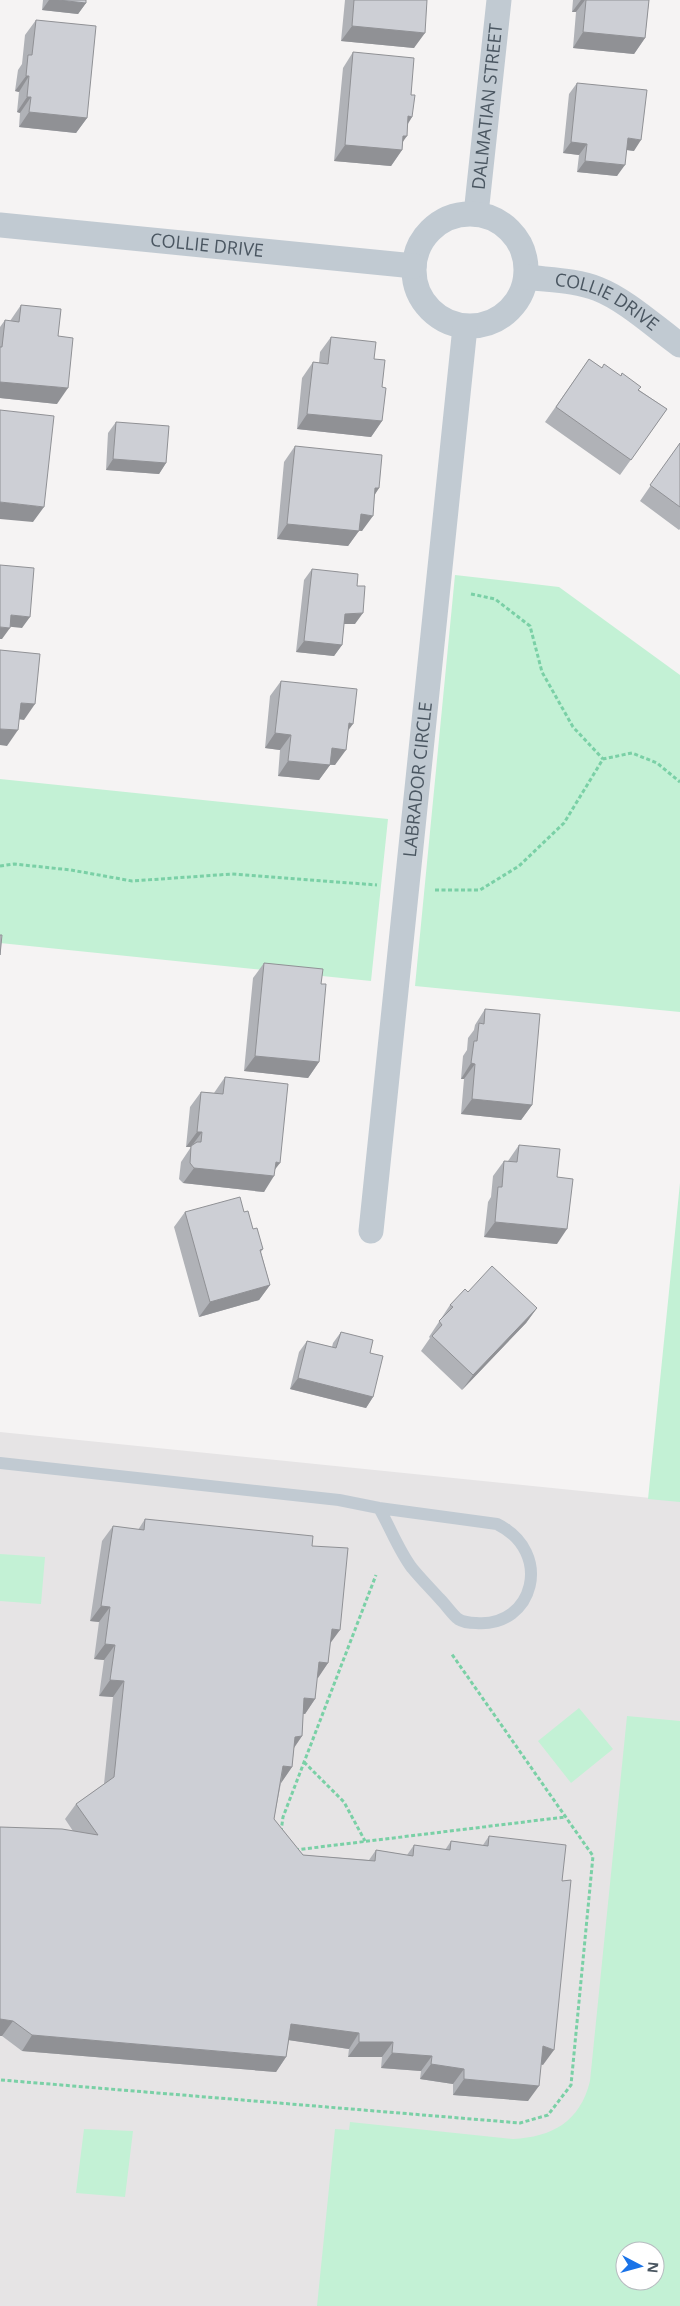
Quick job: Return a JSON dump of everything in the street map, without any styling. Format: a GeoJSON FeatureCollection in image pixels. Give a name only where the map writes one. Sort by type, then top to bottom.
{"type":"FeatureCollection","features":[{"type":"Feature","properties":{"kind":"street","name":"DALMATIAN STREET"},"geometry":{"type":"LineString","coordinates":[[476,214],[499,0]]}},
{"type":"Feature","properties":{"kind":"street"},"geometry":{"type":"LineString","coordinates":[[476,214],[495,220],[509,230],[519,244],[525,260],[526,277],[521,294],[511,308],[498,320],[482,326],[465,327],[447,322],[432,313],[420,298],[414,282],[414,266],[418,246],[429,231],[443,220],[460,215],[476,214]]}},
{"type":"Feature","properties":{"kind":"street","name":"COLLIE DRIVE"},"geometry":{"type":"LineString","coordinates":[[0,225],[414,266]]}},
{"type":"Feature","properties":{"kind":"street","name":"COLLIE DRIVE"},"geometry":{"type":"LineString","coordinates":[[526,277],[570,282],[597,288],[618,300],[680,345]]}},
{"type":"Feature","properties":{"kind":"street","name":"LABRADOR CIRCLE"},"geometry":{"type":"LineString","coordinates":[[371,1231],[465,327]]}},
{"type":"Feature","properties":{"kind":"lane"},"geometry":{"type":"LineString","coordinates":[[0,1463],[339,1500],[379,1508],[496,1524],[510,1530],[528,1552],[531,1580],[527,1594],[519,1606],[497,1621],[484,1624],[458,1619],[411,1567],[379,1508]]}},
{"type":"Feature","properties":{"kind":"path"},"geometry":{"type":"LineString","coordinates":[[471,594],[495,598],[530,626],[542,672],[546,680],[573,727],[603,759]]}},
{"type":"Feature","properties":{"kind":"path"},"geometry":{"type":"LineString","coordinates":[[427,889],[480,890],[518,866],[564,823],[603,759],[632,753],[657,763],[680,782]]}},
{"type":"Feature","properties":{"kind":"path"},"geometry":{"type":"LineString","coordinates":[[0,866],[14,864],[71,870],[132,882],[232,874],[383,885]]}},
{"type":"Feature","properties":{"kind":"path"},"geometry":{"type":"LineString","coordinates":[[280,1834],[283,1817],[376,1575]]}},
{"type":"Feature","properties":{"kind":"path"},"geometry":{"type":"LineString","coordinates":[[1,2080],[520,2123],[548,2116],[571,2085],[593,1856],[451,1652]]}},
{"type":"Feature","properties":{"kind":"path"},"geometry":{"type":"LineString","coordinates":[[304,1762],[344,1802],[365,1841]]}},
{"type":"Feature","properties":{"kind":"path"},"geometry":{"type":"LineString","coordinates":[[287,1851],[565,1817]]}},
{"type":"Feature","properties":{"kind":"shaded area"},"geometry":{"type":"Polygon","coordinates":[[[0,1432],[680,1501],[680,2306],[0,2306],[0,1432]]]}},
{"type":"Feature","properties":{"kind":"green space"},"geometry":{"type":"Polygon","coordinates":[[[455,575],[559,587],[680,675],[680,1012],[415,986],[455,575]]]}},
{"type":"Feature","properties":{"kind":"green space"},"geometry":{"type":"Polygon","coordinates":[[[0,779],[388,819],[371,981],[0,943],[0,779]]]}},
{"type":"Feature","properties":{"kind":"green space"},"geometry":{"type":"Polygon","coordinates":[[[680,1183],[680,1502],[648,1499],[680,1183]]]}},
{"type":"Feature","properties":{"kind":"green space"},"geometry":{"type":"Polygon","coordinates":[[[0,1554],[45,1557],[41,1604],[0,1601],[0,1554]]]}},
{"type":"Feature","properties":{"kind":"green space"},"geometry":{"type":"Polygon","coordinates":[[[579,1708],[613,1749],[571,1783],[538,1741],[579,1708]]]}},
{"type":"Feature","properties":{"kind":"green space"},"geometry":{"type":"Polygon","coordinates":[[[627,1716],[680,1721],[680,2306],[317,2306],[335,2129],[349,2130],[350,2122],[513,2139],[527,2138],[552,2131],[562,2125],[572,2117],[585,2095],[590,2081],[627,1716]]]}},
{"type":"Feature","properties":{"kind":"green space"},"geometry":{"type":"Polygon","coordinates":[[[84,2129],[133,2131],[125,2197],[76,2193],[84,2129]]]}},
{"type":"Feature","properties":{"kind":"building"},"geometry":{"type":"Polygon","coordinates":[[[58,0],[86,0],[86,3],[58,0]]]}},
{"type":"Feature","properties":{"kind":"building"},"geometry":{"type":"Polygon","coordinates":[[[354,0],[427,0],[425,33],[352,26],[354,0]]]}},
{"type":"Feature","properties":{"kind":"building"},"geometry":{"type":"Polygon","coordinates":[[[586,0],[649,0],[645,38],[583,32],[586,0]]]}},
{"type":"Feature","properties":{"kind":"building"},"geometry":{"type":"Polygon","coordinates":[[[36,20],[96,26],[87,118],[29,112],[31,97],[27,97],[29,76],[26,76],[28,55],[32,55],[36,20]]]}},
{"type":"Feature","properties":{"kind":"building"},"geometry":{"type":"Polygon","coordinates":[[[353,52],[414,58],[411,95],[415,95],[412,117],[408,116],[407,136],[403,136],[402,150],[345,145],[353,52]]]}},
{"type":"Feature","properties":{"kind":"building"},"geometry":{"type":"Polygon","coordinates":[[[577,83],[647,90],[641,140],[628,138],[625,165],[585,161],[587,144],[571,142],[577,83]]]}},
{"type":"Feature","properties":{"kind":"building"},"geometry":{"type":"Polygon","coordinates":[[[21,305],[61,309],[58,336],[73,338],[68,388],[0,382],[0,347],[2,347],[5,320],[19,322],[21,305]]]}},
{"type":"Feature","properties":{"kind":"building"},"geometry":{"type":"Polygon","coordinates":[[[331,337],[376,342],[374,359],[385,360],[382,387],[386,388],[382,421],[307,414],[313,362],[328,364],[331,337]]]}},
{"type":"Feature","properties":{"kind":"building"},"geometry":{"type":"Polygon","coordinates":[[[589,359],[602,368],[604,364],[621,376],[622,373],[641,387],[638,390],[667,409],[631,460],[556,407],[589,359]]]}},
{"type":"Feature","properties":{"kind":"building"},"geometry":{"type":"Polygon","coordinates":[[[0,410],[54,416],[44,507],[0,502],[0,410]]]}},
{"type":"Feature","properties":{"kind":"building"},"geometry":{"type":"Polygon","coordinates":[[[116,422],[169,426],[166,463],[113,459],[116,422]]]}},
{"type":"Feature","properties":{"kind":"building"},"geometry":{"type":"Polygon","coordinates":[[[680,443],[680,507],[650,485],[680,443]]]}},
{"type":"Feature","properties":{"kind":"building"},"geometry":{"type":"Polygon","coordinates":[[[295,446],[382,455],[379,488],[375,488],[373,516],[361,514],[359,531],[287,524],[295,446]]]}},
{"type":"Feature","properties":{"kind":"building"},"geometry":{"type":"Polygon","coordinates":[[[0,565],[34,568],[30,617],[11,615],[10,628],[0,627],[0,565]]]}},
{"type":"Feature","properties":{"kind":"building"},"geometry":{"type":"Polygon","coordinates":[[[312,569],[358,574],[357,586],[365,586],[363,613],[345,614],[342,645],[304,641],[312,569]]]}},
{"type":"Feature","properties":{"kind":"building"},"geometry":{"type":"Polygon","coordinates":[[[0,650],[40,654],[35,704],[21,703],[18,730],[0,729],[0,650]]]}},
{"type":"Feature","properties":{"kind":"building"},"geometry":{"type":"Polygon","coordinates":[[[281,681],[357,689],[353,724],[349,723],[346,750],[332,748],[330,765],[288,761],[291,735],[275,733],[281,681]]]}},
{"type":"Feature","properties":{"kind":"building"},"geometry":{"type":"Polygon","coordinates":[[[0,935],[2,935],[0,955],[0,935]]]}},
{"type":"Feature","properties":{"kind":"building"},"geometry":{"type":"Polygon","coordinates":[[[264,963],[323,969],[321,984],[326,984],[319,1062],[255,1056],[264,963]]]}},
{"type":"Feature","properties":{"kind":"building"},"geometry":{"type":"Polygon","coordinates":[[[485,1009],[540,1014],[532,1105],[472,1099],[475,1064],[471,1063],[474,1041],[477,1041],[479,1023],[484,1024],[485,1009]]]}},
{"type":"Feature","properties":{"kind":"building"},"geometry":{"type":"Polygon","coordinates":[[[225,1077],[288,1084],[280,1163],[276,1162],[274,1176],[194,1168],[190,1163],[191,1146],[201,1142],[202,1132],[197,1132],[201,1092],[223,1094],[225,1077]]]}},
{"type":"Feature","properties":{"kind":"building"},"geometry":{"type":"Polygon","coordinates":[[[519,1145],[560,1149],[557,1177],[573,1179],[567,1229],[495,1222],[498,1187],[502,1187],[504,1161],[517,1162],[519,1145]]]}},
{"type":"Feature","properties":{"kind":"building"},"geometry":{"type":"Polygon","coordinates":[[[240,1197],[244,1212],[248,1211],[253,1229],[257,1228],[263,1249],[260,1250],[270,1285],[210,1302],[185,1212],[240,1197]]]}},
{"type":"Feature","properties":{"kind":"building"},"geometry":{"type":"Polygon","coordinates":[[[492,1266],[537,1308],[473,1375],[432,1336],[442,1325],[439,1321],[453,1307],[450,1305],[465,1289],[468,1292],[492,1266]]]}},
{"type":"Feature","properties":{"kind":"building"},"geometry":{"type":"Polygon","coordinates":[[[341,1332],[373,1340],[370,1353],[383,1356],[373,1397],[298,1378],[307,1341],[336,1348],[341,1332]]]}},
{"type":"Feature","properties":{"kind":"building"},"geometry":{"type":"Polygon","coordinates":[[[145,1519],[313,1536],[312,1546],[348,1548],[340,1630],[332,1629],[328,1663],[319,1662],[315,1699],[304,1698],[302,1736],[295,1737],[292,1767],[283,1766],[274,1819],[303,1855],[375,1861],[376,1850],[413,1856],[414,1845],[450,1850],[451,1841],[488,1846],[489,1836],[566,1845],[562,1881],[571,1880],[554,2050],[543,2046],[539,2086],[464,2079],[464,2069],[431,2064],[432,2056],[392,2053],[393,2042],[359,2042],[359,2033],[291,2024],[286,2057],[32,2035],[13,2021],[0,2019],[0,1827],[62,1829],[98,1835],[76,1804],[114,1777],[124,1681],[110,1680],[115,1645],[105,1644],[110,1607],[101,1606],[113,1526],[144,1530],[145,1519]]]}}]}
